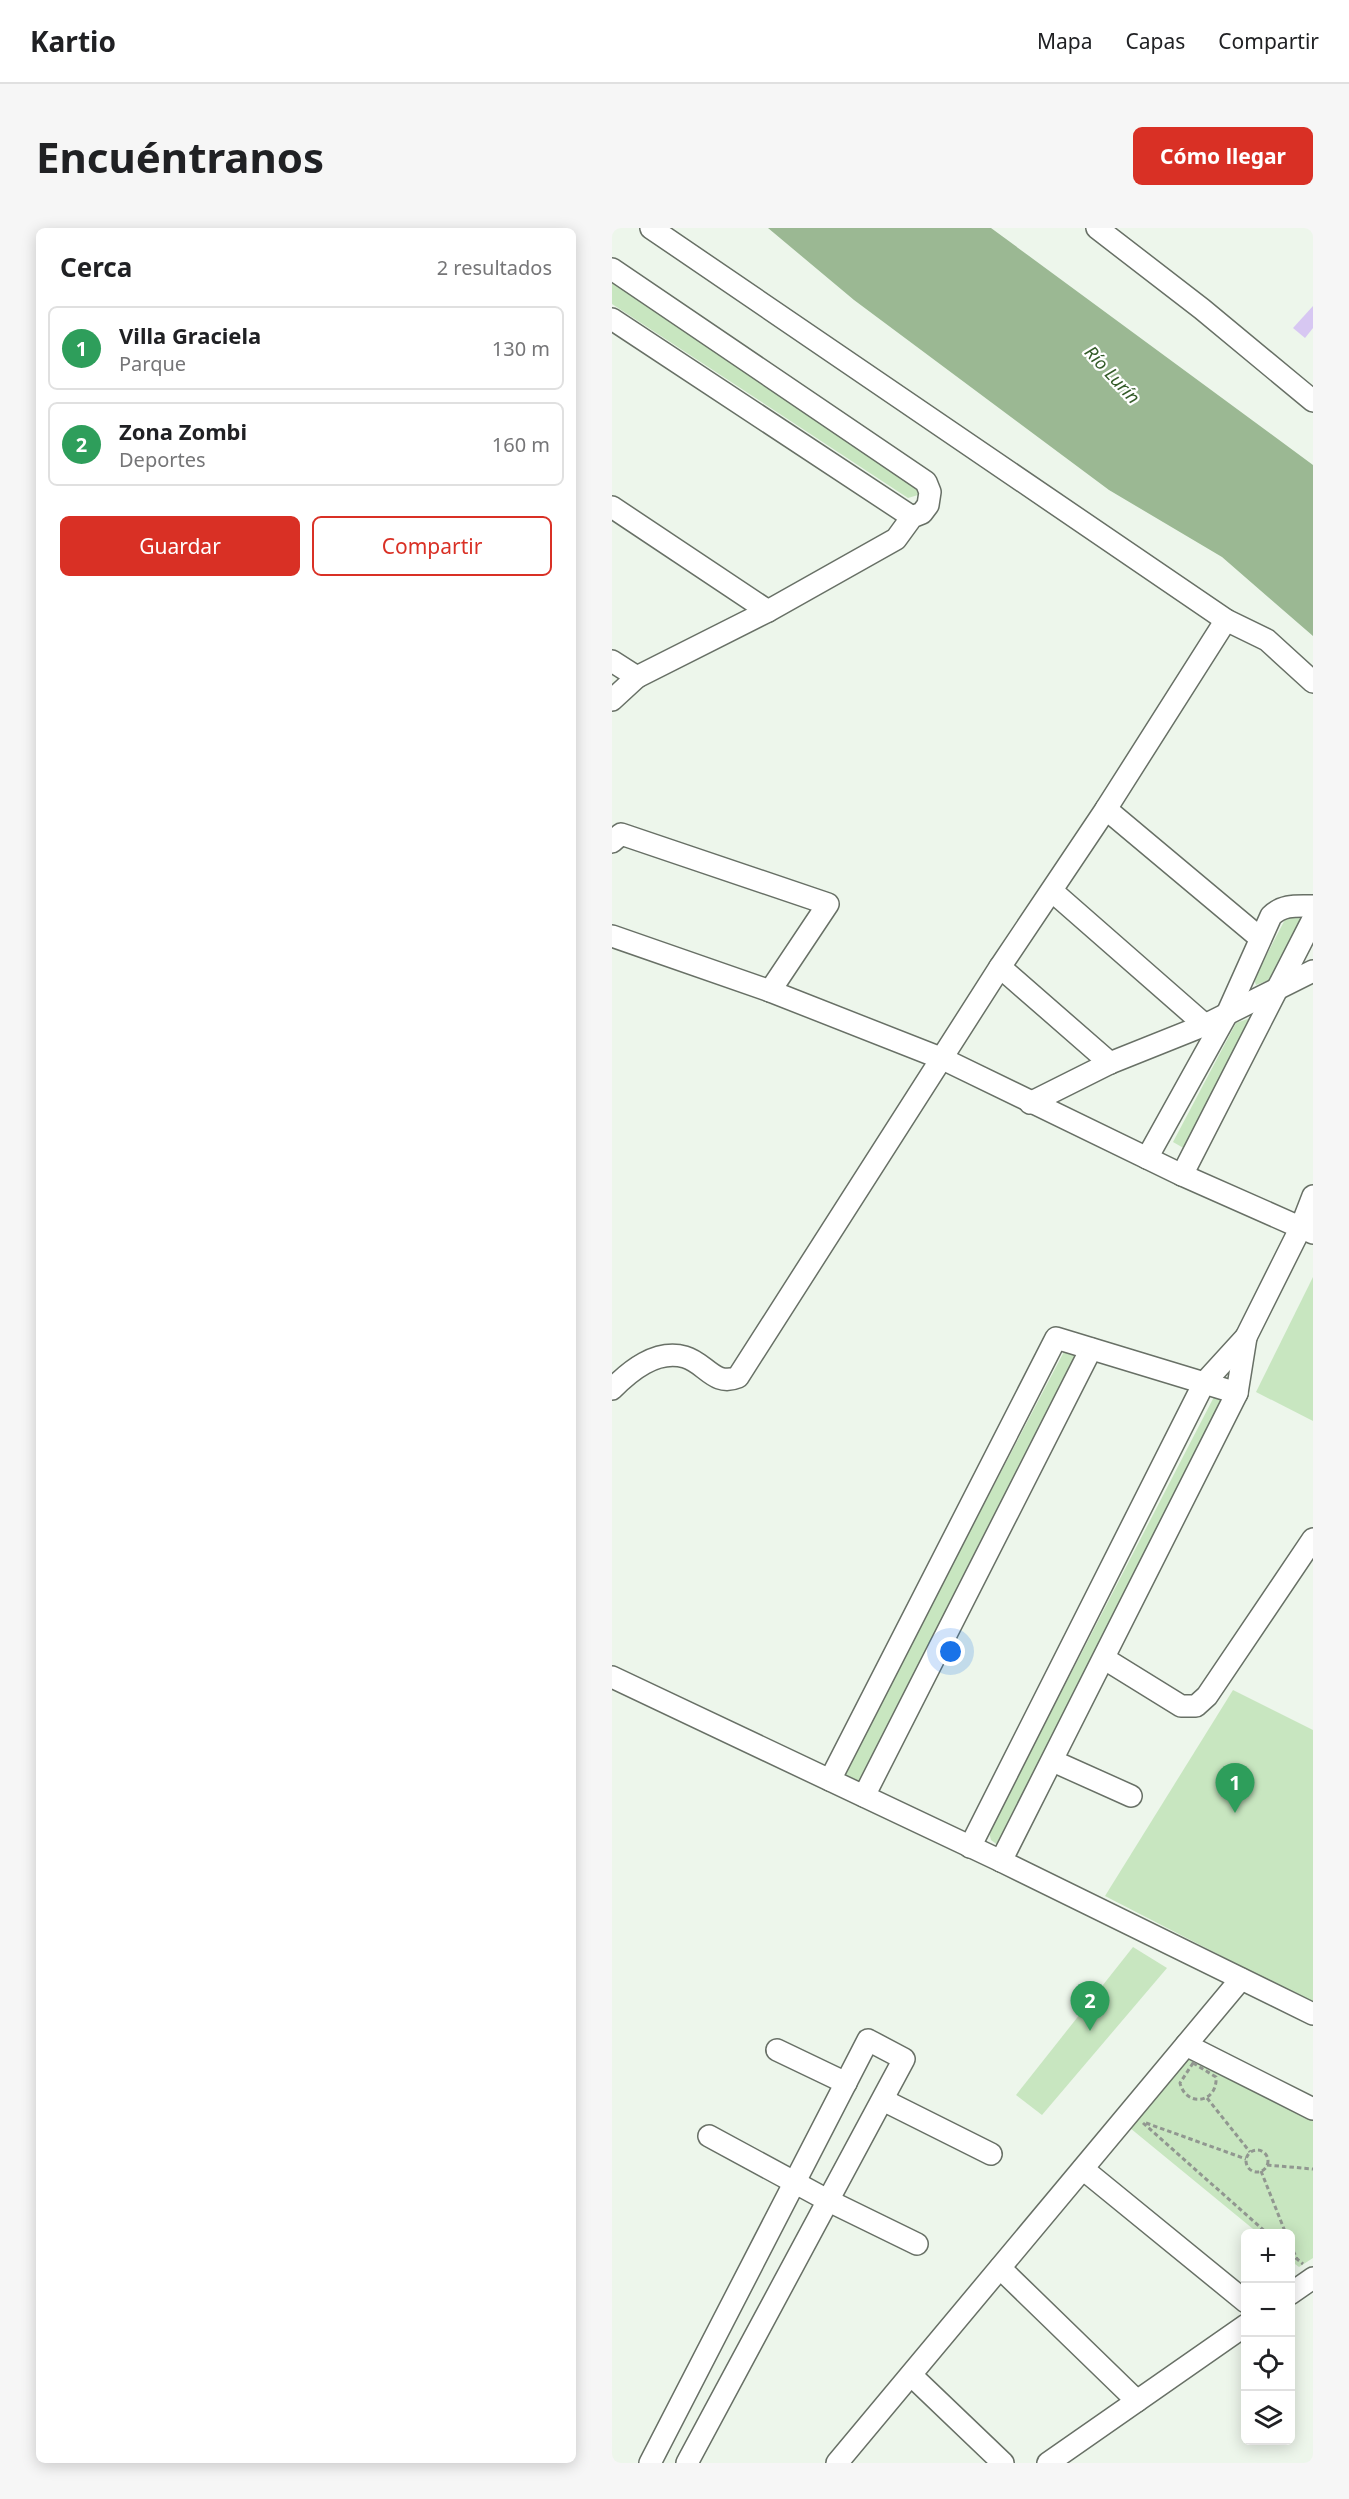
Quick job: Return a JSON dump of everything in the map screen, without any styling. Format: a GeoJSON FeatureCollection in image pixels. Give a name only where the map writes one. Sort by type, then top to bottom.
{"type":"FeatureCollection","features":[{"type":"Feature","properties":{"kind":"street"},"geometry":{"type":"LineString","coordinates":[[651,228],[1226,620],[1267,640],[1313,682]]}},
{"type":"Feature","properties":{"kind":"street"},"geometry":{"type":"LineString","coordinates":[[1097,228],[1202,309],[1313,401]]}},
{"type":"Feature","properties":{"kind":"street"},"geometry":{"type":"LineString","coordinates":[[612,269],[926,482],[930,492],[928,505],[922,513],[912,517],[896,539],[768,611],[637,677],[612,700]]}},
{"type":"Feature","properties":{"kind":"street"},"geometry":{"type":"LineString","coordinates":[[612,319],[912,517]]}},
{"type":"Feature","properties":{"kind":"street"},"geometry":{"type":"LineString","coordinates":[[612,507],[768,611]]}},
{"type":"Feature","properties":{"kind":"street"},"geometry":{"type":"LineString","coordinates":[[616,1378],[637,1365],[669,1356],[684,1357],[720,1380],[738,1377],[1000,967],[1106,809],[1226,620]]}},
{"type":"Feature","properties":{"kind":"street"},"geometry":{"type":"LineString","coordinates":[[612,661],[637,677]]}},
{"type":"Feature","properties":{"kind":"street"},"geometry":{"type":"LineString","coordinates":[[1106,809],[1260,938]]}},
{"type":"Feature","properties":{"kind":"street"},"geometry":{"type":"LineString","coordinates":[[612,842],[621,834],[828,904],[770,991]]}},
{"type":"Feature","properties":{"kind":"street"},"geometry":{"type":"LineString","coordinates":[[1052,891],[1205,1025]]}},
{"type":"Feature","properties":{"kind":"street"},"geometry":{"type":"LineString","coordinates":[[1147,1158],[1227,1014],[1271,916],[1278,909],[1313,906]]}},
{"type":"Feature","properties":{"kind":"street"},"geometry":{"type":"LineString","coordinates":[[1182,1175],[1313,918]]}},
{"type":"Feature","properties":{"kind":"street"},"geometry":{"type":"LineString","coordinates":[[612,936],[770,991],[943,1059],[1182,1175],[1307,1230]]}},
{"type":"Feature","properties":{"kind":"street"},"geometry":{"type":"LineString","coordinates":[[1000,967],[1110,1063]]}},
{"type":"Feature","properties":{"kind":"street"},"geometry":{"type":"LineString","coordinates":[[1030,1103],[1110,1063],[1205,1025],[1313,971]]}},
{"type":"Feature","properties":{"kind":"street"},"geometry":{"type":"LineString","coordinates":[[970,1847],[1204,1383],[1246,1337],[1307,1230],[1313,1196]]}},
{"type":"Feature","properties":{"kind":"street"},"geometry":{"type":"LineString","coordinates":[[1001,1861],[1105,1659],[1237,1393],[1246,1337]]}},
{"type":"Feature","properties":{"kind":"street"},"geometry":{"type":"LineString","coordinates":[[830,1780],[1056,1338],[1237,1393]]}},
{"type":"Feature","properties":{"kind":"street"},"geometry":{"type":"LineString","coordinates":[[864,1796],[1091,1349]]}},
{"type":"Feature","properties":{"kind":"street"},"geometry":{"type":"LineString","coordinates":[[1105,1659],[1181,1706],[1196,1706],[1207,1696],[1313,1539]]}},
{"type":"Feature","properties":{"kind":"street"},"geometry":{"type":"LineString","coordinates":[[612,1677],[1001,1861],[1313,2014]]}},
{"type":"Feature","properties":{"kind":"street"},"geometry":{"type":"LineString","coordinates":[[1053,1761],[1131,1796]]}},
{"type":"Feature","properties":{"kind":"street"},"geometry":{"type":"LineString","coordinates":[[837,2463],[1241,1979]]}},
{"type":"Feature","properties":{"kind":"street"},"geometry":{"type":"LineString","coordinates":[[650,2463],[868,2040],[904,2059],[687,2463]]}},
{"type":"Feature","properties":{"kind":"street"},"geometry":{"type":"LineString","coordinates":[[1186,2045],[1313,2109]]}},
{"type":"Feature","properties":{"kind":"street"},"geometry":{"type":"LineString","coordinates":[[777,2050],[846,2083]]}},
{"type":"Feature","properties":{"kind":"street"},"geometry":{"type":"LineString","coordinates":[[883,2100],[991,2154]]}},
{"type":"Feature","properties":{"kind":"street"},"geometry":{"type":"LineString","coordinates":[[709,2136],[829,2201],[917,2244]]}},
{"type":"Feature","properties":{"kind":"street"},"geometry":{"type":"LineString","coordinates":[[1083,2169],[1241,2299]]}},
{"type":"Feature","properties":{"kind":"street"},"geometry":{"type":"LineString","coordinates":[[1000,2268],[1137,2401]]}},
{"type":"Feature","properties":{"kind":"street"},"geometry":{"type":"LineString","coordinates":[[1295,2291],[1313,2278]]}},
{"type":"Feature","properties":{"kind":"street"},"geometry":{"type":"LineString","coordinates":[[1048,2463],[1241,2328]]}},
{"type":"Feature","properties":{"kind":"street"},"geometry":{"type":"LineString","coordinates":[[911,2375],[1003,2463]]}},
{"type":"Feature","properties":{"kind":"path"},"geometry":{"type":"LineString","coordinates":[[1193,2063],[1216,2077],[1215,2089],[1207,2098],[1195,2100],[1185,2094],[1182,2089],[1180,2083],[1193,2063]]}},
{"type":"Feature","properties":{"kind":"path"},"geometry":{"type":"LineString","coordinates":[[1207,2098],[1250,2152]]}},
{"type":"Feature","properties":{"kind":"path"},"geometry":{"type":"LineString","coordinates":[[1142,2121],[1246,2159],[1250,2169],[1256,2172],[1261,2171],[1267,2165],[1268,2158],[1263,2152],[1256,2150],[1250,2152],[1246,2159]]}},
{"type":"Feature","properties":{"kind":"path"},"geometry":{"type":"LineString","coordinates":[[1135,2129],[1142,2121]]}},
{"type":"Feature","properties":{"kind":"path"},"geometry":{"type":"LineString","coordinates":[[1142,2121],[1262,2229]]}},
{"type":"Feature","properties":{"kind":"path"},"geometry":{"type":"LineString","coordinates":[[1267,2165],[1313,2169]]}},
{"type":"Feature","properties":{"kind":"path"},"geometry":{"type":"LineString","coordinates":[[1261,2171],[1284,2229]]}},
{"type":"Feature","properties":{"kind":"path"},"geometry":{"type":"LineString","coordinates":[[1295,2255],[1297,2259]]}},
{"type":"Feature","properties":{"kind":"shaded area"},"geometry":{"type":"Polygon","coordinates":[[[612,281],[917,481],[920,491],[918,495],[908,498],[612,304],[612,281]]]}},
{"type":"Feature","properties":{"kind":"shaded area"},"geometry":{"type":"Polygon","coordinates":[[[1290,910],[1302,916],[1269,980],[1256,985],[1254,979],[1290,910]]]}},
{"type":"Feature","properties":{"kind":"shaded area"},"geometry":{"type":"Polygon","coordinates":[[[1259,1015],[1187,1150],[1173,1142],[1236,1023],[1259,1015]]]}},
{"type":"Feature","properties":{"kind":"shaded area"},"geometry":{"type":"Polygon","coordinates":[[[1313,1277],[1313,1421],[1256,1392],[1313,1277]]]}},
{"type":"Feature","properties":{"kind":"shaded area"},"geometry":{"type":"Polygon","coordinates":[[[1068,1344],[1084,1348],[862,1781],[855,1785],[847,1778],[845,1770],[1068,1344]]]}},
{"type":"Feature","properties":{"kind":"shaded area"},"geometry":{"type":"Polygon","coordinates":[[[1217,1391],[1232,1395],[999,1846],[991,1840],[989,1832],[1217,1391]]]}},
{"type":"Feature","properties":{"kind":"shaded area"},"geometry":{"type":"Polygon","coordinates":[[[1233,1690],[1313,1730],[1313,2003],[1105,1896],[1233,1690]]]}},
{"type":"Feature","properties":{"kind":"shaded area"},"geometry":{"type":"Polygon","coordinates":[[[1133,1947],[1167,1968],[1042,2115],[1016,2095],[1133,1947]]]}},
{"type":"Feature","properties":{"kind":"shaded area"},"geometry":{"type":"Polygon","coordinates":[[[1188,2057],[1313,2119],[1313,2258],[1299,2267],[1295,2264],[1295,2229],[1253,2229],[1130,2128],[1188,2057]]]}},
{"type":"Feature","properties":{"kind":"water","name":"Río Lurín"},"geometry":{"type":"Polygon","coordinates":[[[768,228],[991,228],[1313,465],[1313,636],[1222,557],[1109,490],[854,300],[768,228]]]}},
{"type":"Feature","properties":{"kind":"building"},"geometry":{"type":"Polygon","coordinates":[[[1313,306],[1313,328],[1305,338],[1293,328],[1313,306]]]}},
{"type":"Feature","properties":{"kind":"place","name":"Villa Graciela"},"geometry":{"type":"Point","coordinates":[1235,1813]}},
{"type":"Feature","properties":{"kind":"place","name":"Zona Zombi"},"geometry":{"type":"Point","coordinates":[1090,2031]}}]}
